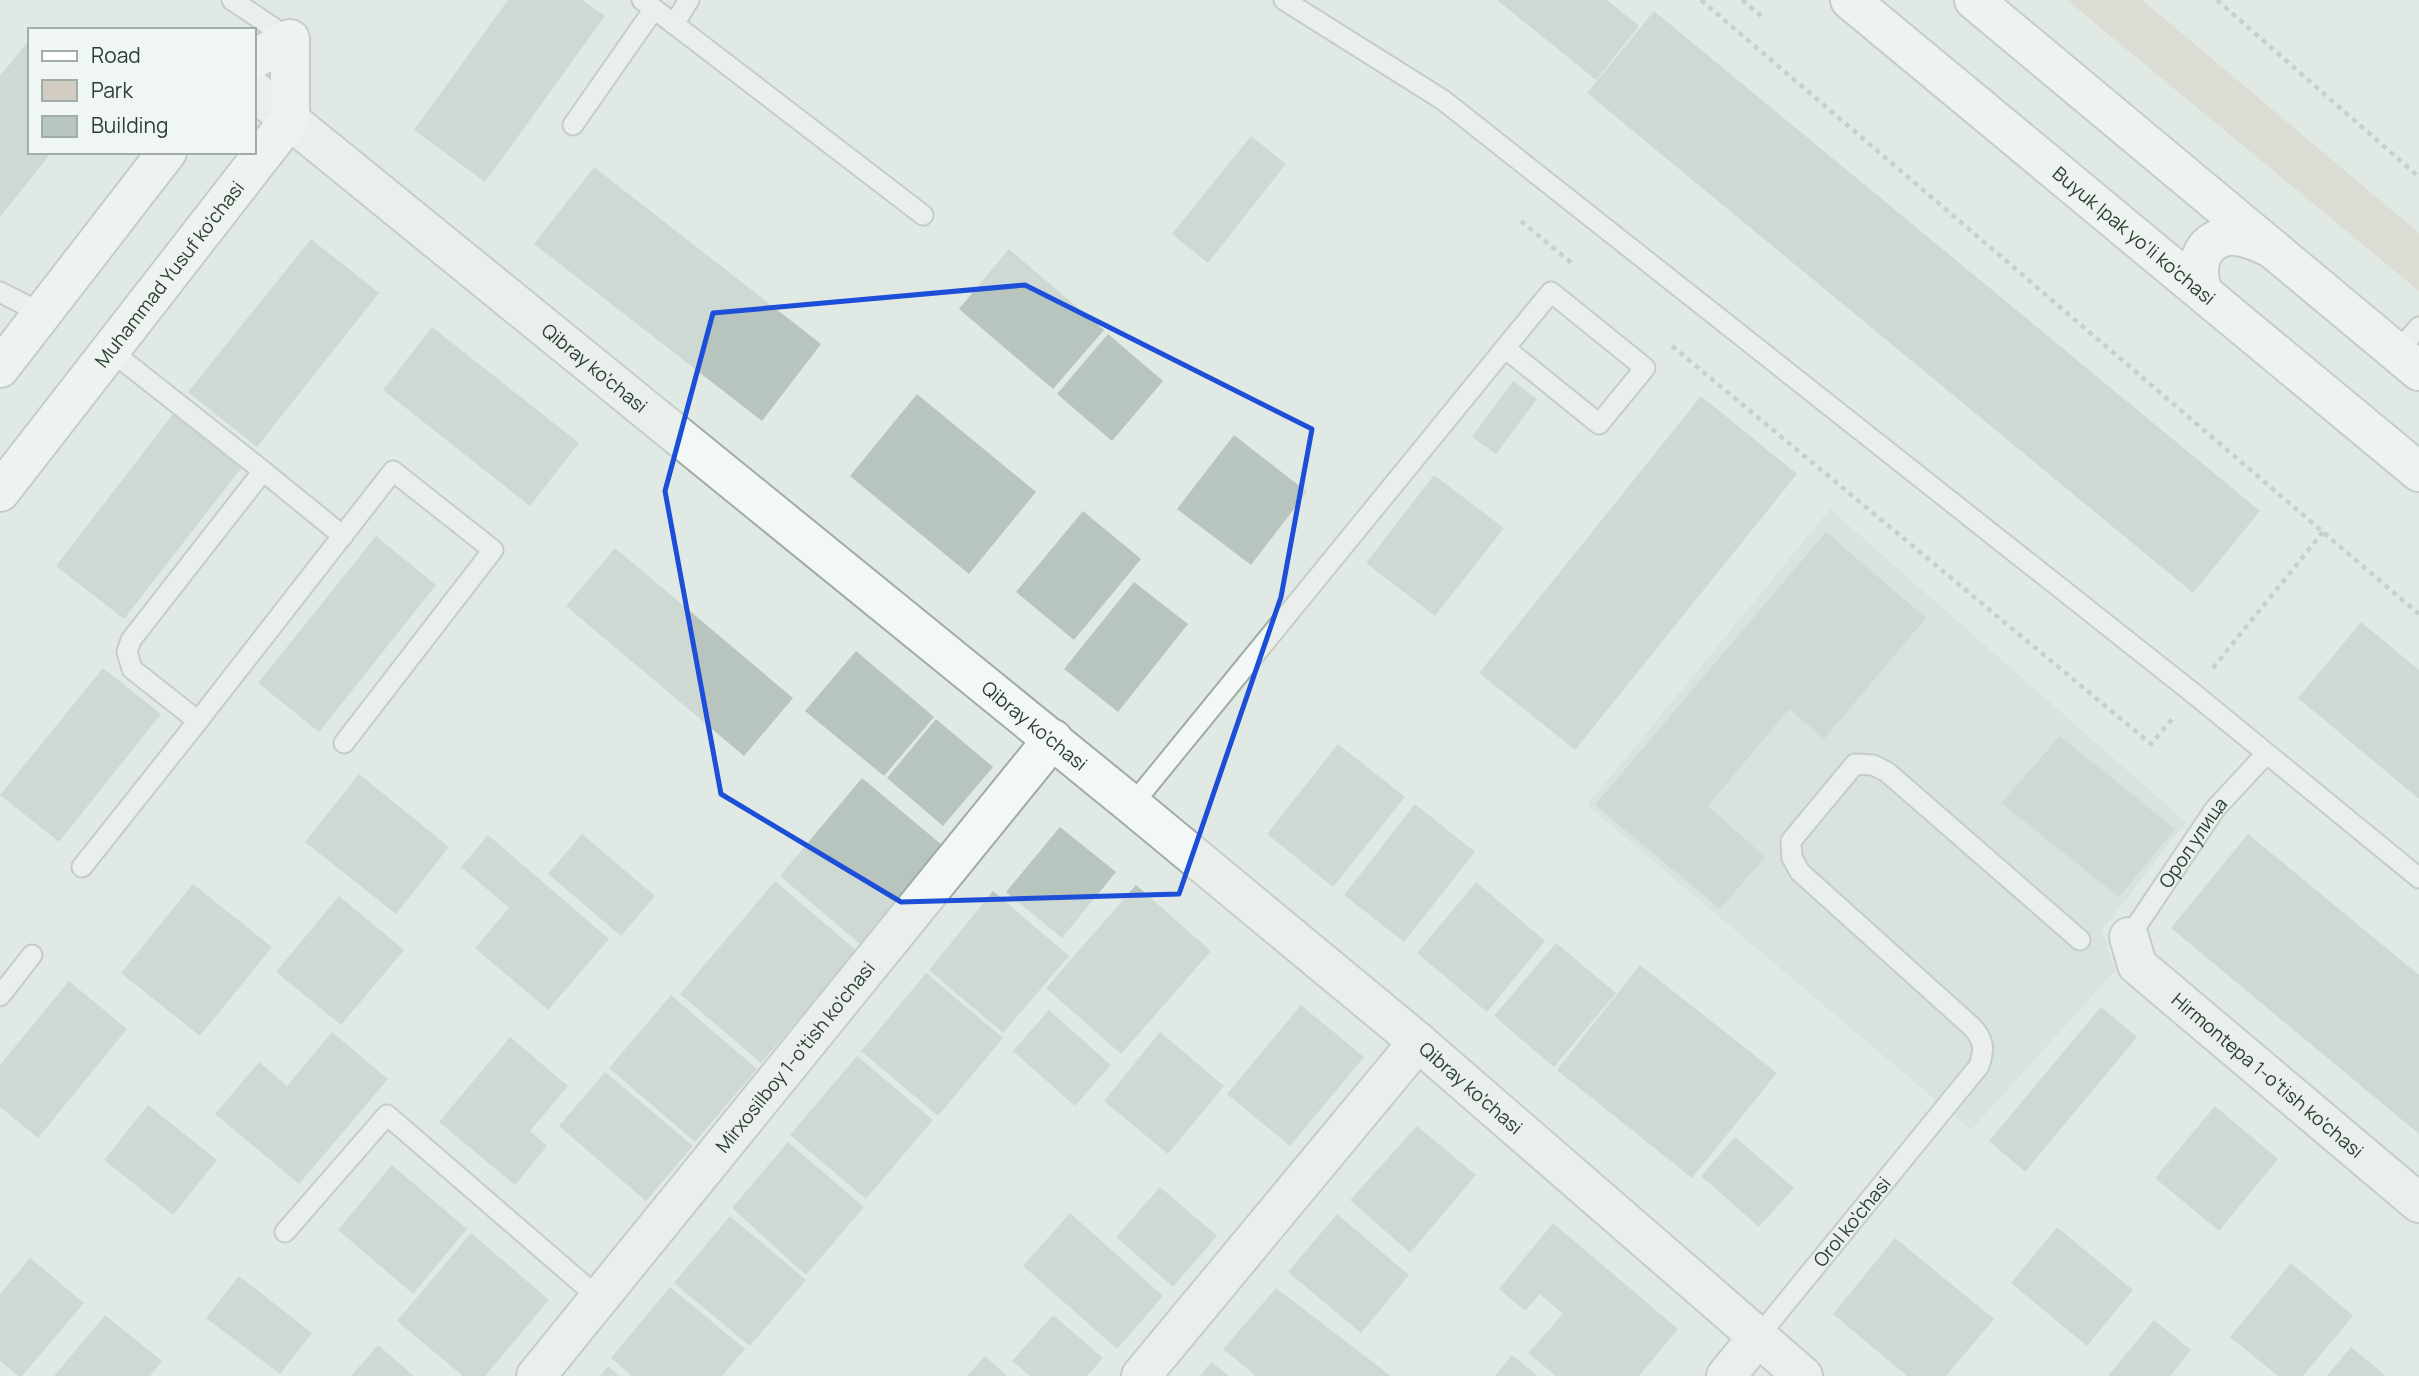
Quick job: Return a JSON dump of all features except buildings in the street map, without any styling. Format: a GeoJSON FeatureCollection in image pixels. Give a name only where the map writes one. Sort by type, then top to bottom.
{"type":"FeatureCollection","features":[{"type":"Feature","properties":{"kind":"main road","name":"Buyuk Ipak yo'li ko'chasi"},"geometry":{"type":"LineString","coordinates":[[1850,0],[2419,472]]}},
{"type":"Feature","properties":{"kind":"main road"},"geometry":{"type":"LineString","coordinates":[[1974,0],[2269,247],[2412,350]]}},
{"type":"Feature","properties":{"kind":"main road"},"geometry":{"type":"LineString","coordinates":[[256,58],[290,39],[290,119]]}},
{"type":"Feature","properties":{"kind":"main road","name":"Muhammad Yusuf ko'chasi"},"geometry":{"type":"LineString","coordinates":[[0,492],[290,119]]}},
{"type":"Feature","properties":{"kind":"main road"},"geometry":{"type":"LineString","coordinates":[[0,368],[165,154]]}},
{"type":"Feature","properties":{"kind":"main road"},"geometry":{"type":"LineString","coordinates":[[2203,292],[2197,275],[2199,261],[2206,248],[2218,239],[2231,235],[2246,237],[2269,247]]}},
{"type":"Feature","properties":{"kind":"street","name":"Qibray ko'chasi"},"geometry":{"type":"LineString","coordinates":[[256,93],[1044,732],[1418,1042],[1803,1376]]}},
{"type":"Feature","properties":{"kind":"street","name":"Mirxosilboy 1-o'tish ko'chasi"},"geometry":{"type":"LineString","coordinates":[[536,1376],[600,1299],[1044,732]]}},
{"type":"Feature","properties":{"kind":"street","name":"Hirmontepa 1-o'tish ko'chasi"},"geometry":{"type":"LineString","coordinates":[[2129,937],[2137,965],[2419,1203]]}},
{"type":"Feature","properties":{"kind":"street"},"geometry":{"type":"LineString","coordinates":[[1141,1376],[1418,1042]]}},
{"type":"Feature","properties":{"kind":"street","name":"Orol ko'chasi"},"geometry":{"type":"LineString","coordinates":[[1726,1376],[1757,1338]]}},
{"type":"Feature","properties":{"kind":"lane"},"geometry":{"type":"LineString","coordinates":[[232,0],[290,39]]}},
{"type":"Feature","properties":{"kind":"lane"},"geometry":{"type":"LineString","coordinates":[[674,24],[689,0]]}},
{"type":"Feature","properties":{"kind":"lane"},"geometry":{"type":"LineString","coordinates":[[1284,0],[1443,100],[2419,878]]}},
{"type":"Feature","properties":{"kind":"lane"},"geometry":{"type":"LineString","coordinates":[[573,125],[648,4],[923,215]]}},
{"type":"Feature","properties":{"kind":"lane"},"geometry":{"type":"LineString","coordinates":[[0,292],[41,313]]}},
{"type":"Feature","properties":{"kind":"lane"},"geometry":{"type":"LineString","coordinates":[[1132,805],[1505,348],[1551,292],[1645,368],[1598,424],[1505,348]]}},
{"type":"Feature","properties":{"kind":"lane"},"geometry":{"type":"LineString","coordinates":[[111,351],[343,536]]}},
{"type":"Feature","properties":{"kind":"lane"},"geometry":{"type":"LineString","coordinates":[[198,722],[132,669],[127,652],[131,640],[263,471]]}},
{"type":"Feature","properties":{"kind":"lane"},"geometry":{"type":"LineString","coordinates":[[82,867],[394,471],[493,550],[344,743]]}},
{"type":"Feature","properties":{"kind":"lane","name":"Орол улица"},"geometry":{"type":"LineString","coordinates":[[2129,937],[2215,809],[2266,754]]}},
{"type":"Feature","properties":{"kind":"lane","name":"Orol ko'chasi"},"geometry":{"type":"LineString","coordinates":[[1757,1338],[1979,1066],[1984,1043],[1979,1034],[1800,872],[1792,858],[1791,841],[1855,764],[1873,765],[1887,772],[2080,940]]}},
{"type":"Feature","properties":{"kind":"lane"},"geometry":{"type":"LineString","coordinates":[[0,996],[32,955]]}},
{"type":"Feature","properties":{"kind":"lane"},"geometry":{"type":"LineString","coordinates":[[285,1232],[387,1115],[600,1299]]}},
{"type":"Feature","properties":{"kind":"path"},"geometry":{"type":"LineString","coordinates":[[1702,0],[2419,614]]}},
{"type":"Feature","properties":{"kind":"path"},"geometry":{"type":"LineString","coordinates":[[1742,0],[1765,19]]}},
{"type":"Feature","properties":{"kind":"path"},"geometry":{"type":"LineString","coordinates":[[2217,0],[2419,177]]}},
{"type":"Feature","properties":{"kind":"highlighted area"},"geometry":{"type":"Polygon","coordinates":[[[1025,285],[1312,429],[1281,597],[1179,894],[901,902],[721,794],[665,491],[713,313],[1025,285]]]}},
{"type":"Feature","properties":{"kind":"shaded area"},"geometry":{"type":"Polygon","coordinates":[[[1830,509],[2186,822],[2102,930],[2115,971],[1971,1130],[1587,805],[1830,509]]]}},
{"type":"Feature","properties":{"kind":"green space"},"geometry":{"type":"Polygon","coordinates":[[[2067,0],[2142,0],[2419,233],[2419,291],[2067,0]]]}}]}
